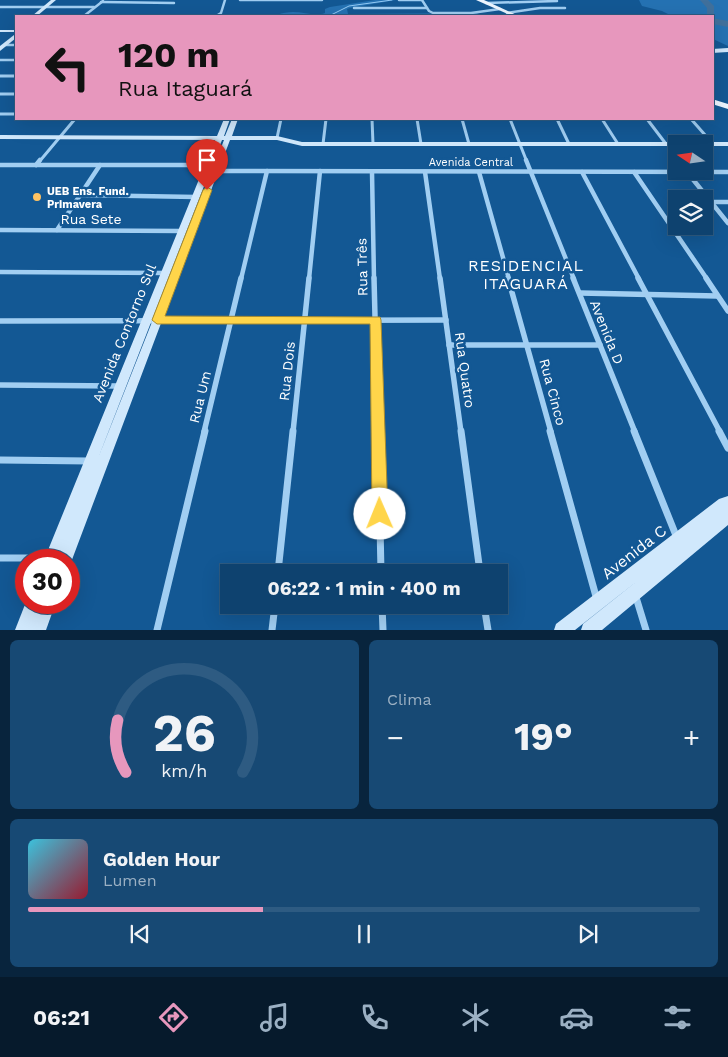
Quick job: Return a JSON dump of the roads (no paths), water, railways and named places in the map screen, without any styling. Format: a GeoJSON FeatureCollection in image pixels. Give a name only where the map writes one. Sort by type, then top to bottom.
{"type":"FeatureCollection","features":[{"type":"Feature","properties":{"kind":"main road"},"geometry":{"type":"LineString","coordinates":[[479,0],[513,15]]}},
{"type":"Feature","properties":{"kind":"main road"},"geometry":{"type":"LineString","coordinates":[[714,102],[728,108]]}},
{"type":"Feature","properties":{"kind":"street"},"geometry":{"type":"LineString","coordinates":[[35,15],[54,0]]}},
{"type":"Feature","properties":{"kind":"street"},"geometry":{"type":"LineString","coordinates":[[85,15],[104,0]]}},
{"type":"Feature","properties":{"kind":"street"},"geometry":{"type":"LineString","coordinates":[[218,15],[221,13],[225,0]]}},
{"type":"Feature","properties":{"kind":"street"},"geometry":{"type":"LineString","coordinates":[[240,0],[322,0]]}},
{"type":"Feature","properties":{"kind":"street"},"geometry":{"type":"LineString","coordinates":[[399,0],[422,0],[430,12],[435,13],[471,13],[500,9]]}},
{"type":"Feature","properties":{"kind":"street"},"geometry":{"type":"LineString","coordinates":[[486,3],[557,1]]}},
{"type":"Feature","properties":{"kind":"street"},"geometry":{"type":"LineString","coordinates":[[101,2],[174,4]]}},
{"type":"Feature","properties":{"kind":"street"},"geometry":{"type":"LineString","coordinates":[[0,7],[94,7]]}},
{"type":"Feature","properties":{"kind":"street"},"geometry":{"type":"LineString","coordinates":[[354,8],[427,8]]}},
{"type":"Feature","properties":{"kind":"street"},"geometry":{"type":"LineString","coordinates":[[507,13],[565,8]]}},
{"type":"Feature","properties":{"kind":"street"},"geometry":{"type":"LineString","coordinates":[[0,32],[15,32]]}},
{"type":"Feature","properties":{"kind":"street"},"geometry":{"type":"LineString","coordinates":[[2,46],[15,33]]}},
{"type":"Feature","properties":{"kind":"street"},"geometry":{"type":"LineString","coordinates":[[2,46],[15,37]]}},
{"type":"Feature","properties":{"kind":"street"},"geometry":{"type":"LineString","coordinates":[[2,46],[15,45]]}},
{"type":"Feature","properties":{"kind":"street"},"geometry":{"type":"LineString","coordinates":[[714,51],[728,50]]}},
{"type":"Feature","properties":{"kind":"street"},"geometry":{"type":"LineString","coordinates":[[0,60],[15,60]]}},
{"type":"Feature","properties":{"kind":"street"},"geometry":{"type":"LineString","coordinates":[[0,76],[15,76]]}},
{"type":"Feature","properties":{"kind":"street"},"geometry":{"type":"LineString","coordinates":[[0,94],[15,94]]}},
{"type":"Feature","properties":{"kind":"street"},"geometry":{"type":"LineString","coordinates":[[0,114],[15,114]]}},
{"type":"Feature","properties":{"kind":"street"},"geometry":{"type":"LineString","coordinates":[[36,165],[74,120]]}},
{"type":"Feature","properties":{"kind":"street","name":"Avenida Contorno Sul"},"geometry":{"type":"LineString","coordinates":[[69,549],[152,320],[223,138],[227,120]]}},
{"type":"Feature","properties":{"kind":"street","name":"Avenida Contorno Sul"},"geometry":{"type":"LineString","coordinates":[[223,138],[234,120]]}},
{"type":"Feature","properties":{"kind":"street"},"geometry":{"type":"LineString","coordinates":[[277,138],[281,120]]}},
{"type":"Feature","properties":{"kind":"street"},"geometry":{"type":"LineString","coordinates":[[323,144],[326,120]]}},
{"type":"Feature","properties":{"kind":"street"},"geometry":{"type":"LineString","coordinates":[[372,120],[373,144]]}},
{"type":"Feature","properties":{"kind":"street"},"geometry":{"type":"LineString","coordinates":[[417,120],[421,144]]}},
{"type":"Feature","properties":{"kind":"street"},"geometry":{"type":"LineString","coordinates":[[462,120],[469,144]]}},
{"type":"Feature","properties":{"kind":"street","name":"Avenida D"},"geometry":{"type":"LineString","coordinates":[[510,120],[680,546]]}},
{"type":"Feature","properties":{"kind":"street"},"geometry":{"type":"LineString","coordinates":[[557,120],[569,144]]}},
{"type":"Feature","properties":{"kind":"street"},"geometry":{"type":"LineString","coordinates":[[603,120],[618,144]]}},
{"type":"Feature","properties":{"kind":"street"},"geometry":{"type":"LineString","coordinates":[[648,120],[668,140]]}},
{"type":"Feature","properties":{"kind":"street"},"geometry":{"type":"LineString","coordinates":[[692,120],[705,135]]}},
{"type":"Feature","properties":{"kind":"street","name":"Avenida Central"},"geometry":{"type":"LineString","coordinates":[[0,138],[277,138],[297,143],[323,144],[668,145]]}},
{"type":"Feature","properties":{"kind":"street"},"geometry":{"type":"LineString","coordinates":[[713,144],[728,144]]}},
{"type":"Feature","properties":{"kind":"street","name":"Avenida Central"},"geometry":{"type":"LineString","coordinates":[[0,164],[320,172],[668,172]]}},
{"type":"Feature","properties":{"kind":"street"},"geometry":{"type":"LineString","coordinates":[[57,230],[100,165]]}},
{"type":"Feature","properties":{"kind":"street","name":"Avenida Contorno Sul"},"geometry":{"type":"LineString","coordinates":[[55,549],[120,386],[152,320],[166,272],[196,197],[211,168]]}},
{"type":"Feature","properties":{"kind":"street","name":"Rua Um"},"geometry":{"type":"LineString","coordinates":[[157,630],[268,171]]}},
{"type":"Feature","properties":{"kind":"street","name":"Rua Dois"},"geometry":{"type":"LineString","coordinates":[[279,564],[320,172]]}},
{"type":"Feature","properties":{"kind":"street","name":"Rua Três"},"geometry":{"type":"LineString","coordinates":[[372,172],[382,564]]}},
{"type":"Feature","properties":{"kind":"street","name":"Rua Quatro"},"geometry":{"type":"LineString","coordinates":[[425,172],[479,564]]}},
{"type":"Feature","properties":{"kind":"street","name":"Rua Cinco"},"geometry":{"type":"LineString","coordinates":[[479,172],[602,619]]}},
{"type":"Feature","properties":{"kind":"street"},"geometry":{"type":"LineString","coordinates":[[582,172],[728,448]]}},
{"type":"Feature","properties":{"kind":"street"},"geometry":{"type":"LineString","coordinates":[[634,172],[728,311]]}},
{"type":"Feature","properties":{"kind":"street","name":"Avenida Central"},"geometry":{"type":"LineString","coordinates":[[713,172],[728,172]]}},
{"type":"Feature","properties":{"kind":"street"},"geometry":{"type":"LineString","coordinates":[[80,195],[196,197]]}},
{"type":"Feature","properties":{"kind":"street"},"geometry":{"type":"LineString","coordinates":[[713,202],[728,202]]}},
{"type":"Feature","properties":{"kind":"street"},"geometry":{"type":"LineString","coordinates":[[713,204],[728,223]]}},
{"type":"Feature","properties":{"kind":"street","name":"Rua Sete"},"geometry":{"type":"LineString","coordinates":[[0,230],[182,231]]}},
{"type":"Feature","properties":{"kind":"street"},"geometry":{"type":"LineString","coordinates":[[0,272],[166,272]]}},
{"type":"Feature","properties":{"kind":"street"},"geometry":{"type":"LineString","coordinates":[[580,293],[717,296]]}},
{"type":"Feature","properties":{"kind":"street"},"geometry":{"type":"LineString","coordinates":[[0,320],[446,320]]}},
{"type":"Feature","properties":{"kind":"street"},"geometry":{"type":"LineString","coordinates":[[449,345],[600,345]]}},
{"type":"Feature","properties":{"kind":"street"},"geometry":{"type":"LineString","coordinates":[[0,385],[120,386]]}},
{"type":"Feature","properties":{"kind":"street"},"geometry":{"type":"LineString","coordinates":[[0,460],[90,461]]}},
{"type":"Feature","properties":{"kind":"street","name":"Avenida C"},"geometry":{"type":"LineString","coordinates":[[562,630],[598,602],[680,546],[727,509]]}},
{"type":"Feature","properties":{"kind":"street","name":"Avenida C"},"geometry":{"type":"LineString","coordinates":[[589,630],[634,592],[680,546]]}},
{"type":"Feature","properties":{"kind":"street"},"geometry":{"type":"LineString","coordinates":[[0,558],[15,558]]}},
{"type":"Feature","properties":{"kind":"street"},"geometry":{"type":"LineString","coordinates":[[634,592],[646,630]]}},
{"type":"Feature","properties":{"kind":"street"},"geometry":{"type":"LineString","coordinates":[[23,630],[29,614]]}},
{"type":"Feature","properties":{"kind":"street"},"geometry":{"type":"LineString","coordinates":[[38,630],[44,614]]}},
{"type":"Feature","properties":{"kind":"street"},"geometry":{"type":"LineString","coordinates":[[272,630],[274,614]]}},
{"type":"Feature","properties":{"kind":"street"},"geometry":{"type":"LineString","coordinates":[[382,614],[383,630]]}},
{"type":"Feature","properties":{"kind":"street"},"geometry":{"type":"LineString","coordinates":[[485,614],[488,630]]}},
{"type":"Feature","properties":{"kind":"waterway"},"geometry":{"type":"LineString","coordinates":[[331,15],[349,6],[392,0]]}},
{"type":"Feature","properties":{"kind":"waterway"},"geometry":{"type":"LineString","coordinates":[[704,0],[711,8],[711,15]]}},
{"type":"Feature","properties":{"kind":"waterway"},"geometry":{"type":"LineString","coordinates":[[714,21],[728,24]]}},
{"type":"Feature","properties":{"kind":"place","name":"UEB Ens. Fund. Primavera"},"geometry":{"type":"Point","coordinates":[37,197]}},
{"type":"Feature","properties":{"kind":"district","name":"RESIDENCIAL ITAGUARÁ"},"geometry":{"type":"Point","coordinates":[526,274]}}]}
